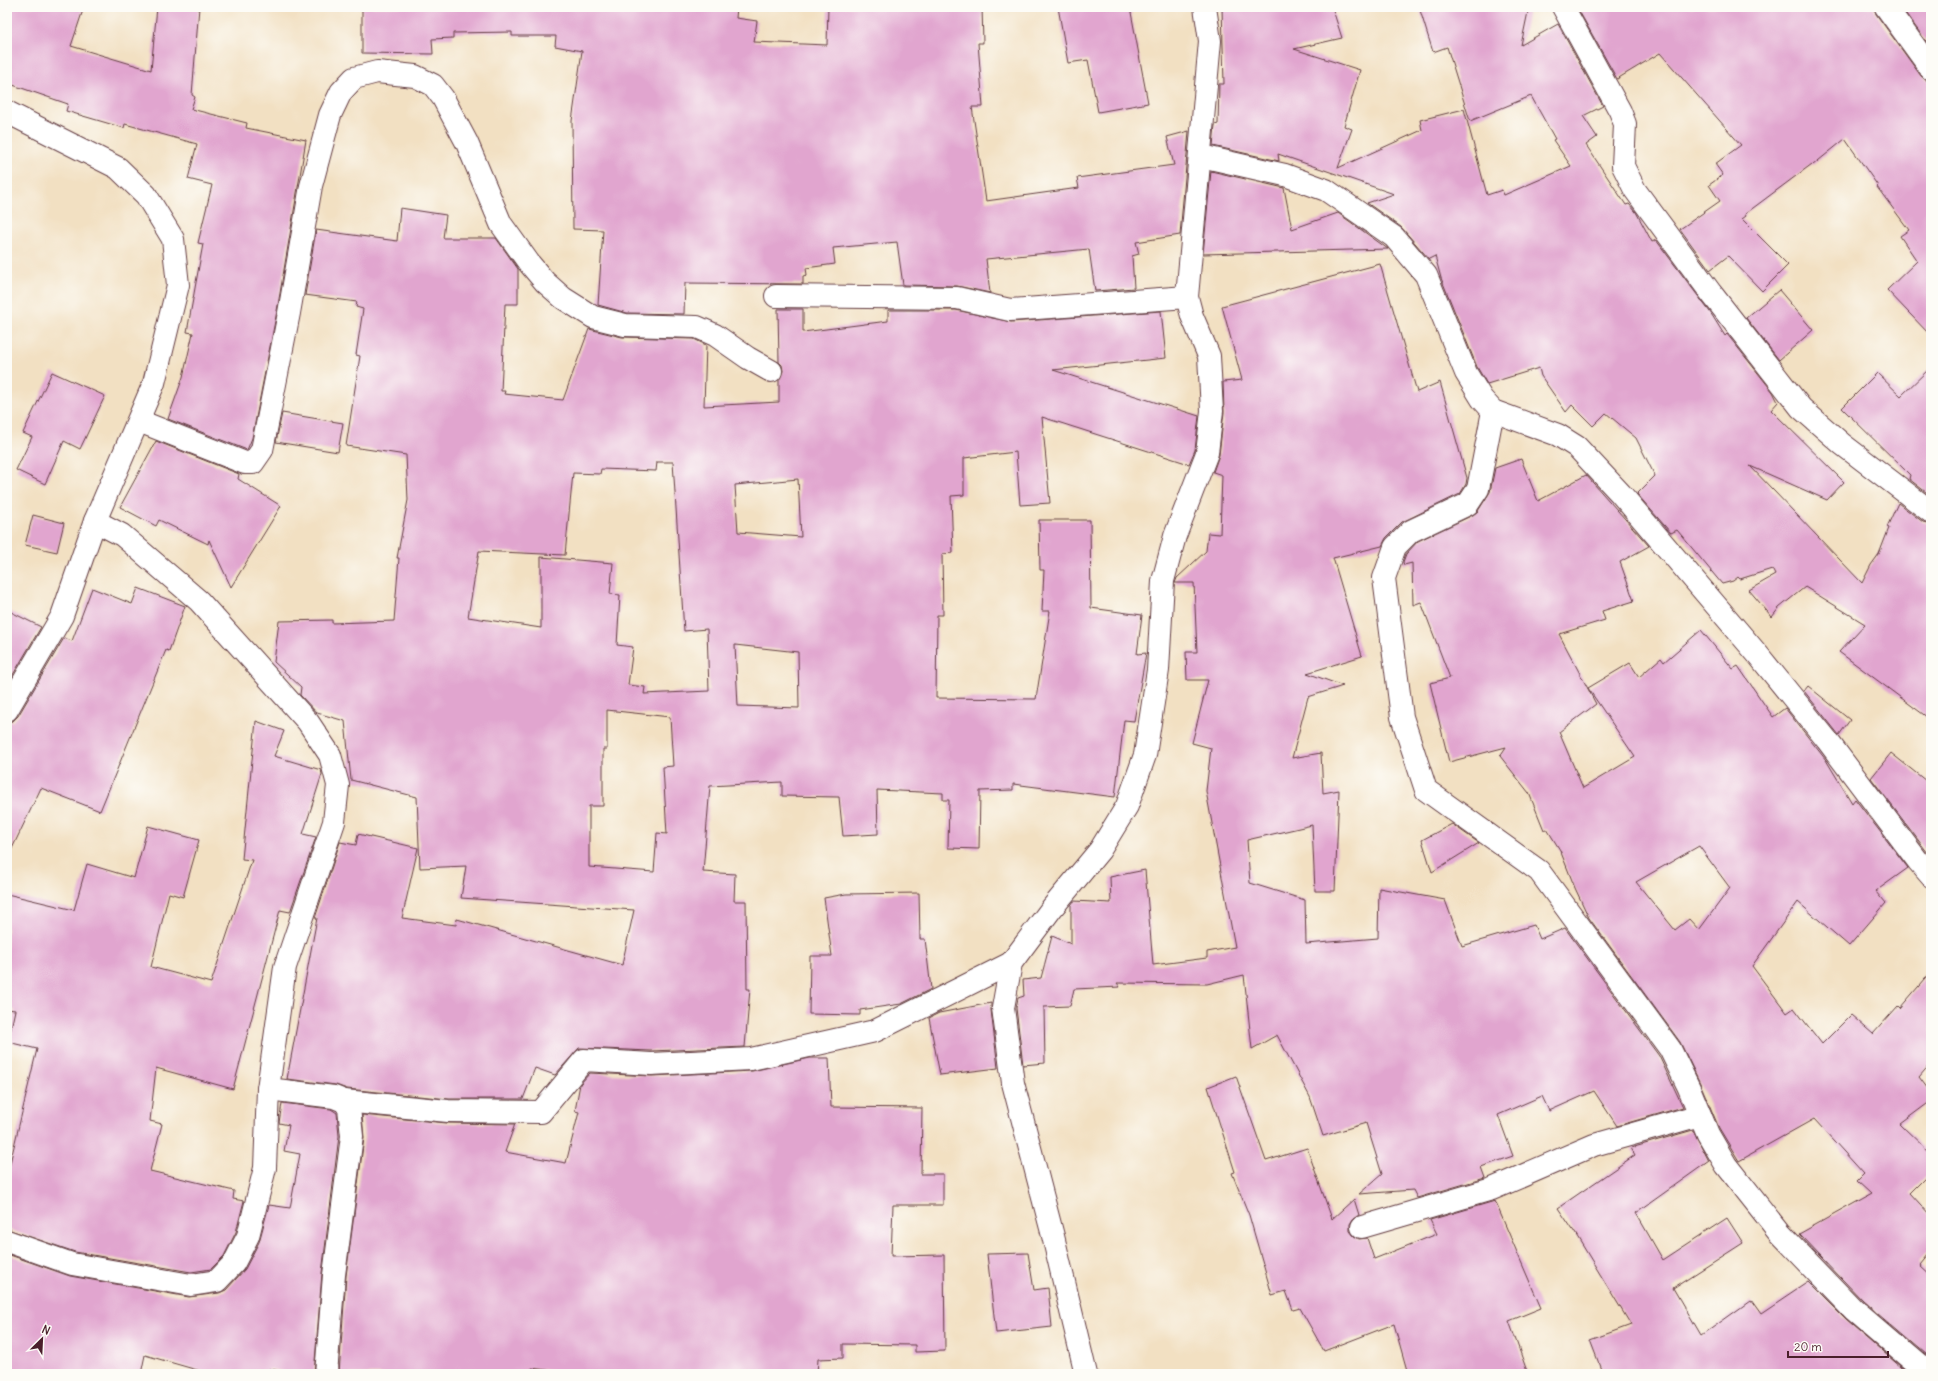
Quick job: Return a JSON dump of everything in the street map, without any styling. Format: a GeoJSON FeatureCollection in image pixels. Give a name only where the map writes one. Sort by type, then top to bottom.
{"type":"FeatureCollection","features":[{"type":"Feature","properties":{"kind":"street"},"geometry":{"type":"LineString","coordinates":[[1086,1374],[1053,1236],[1013,1083],[1003,1008],[1011,963],[1052,908],[1100,850],[1126,806],[1145,755],[1158,670],[1163,581],[1175,536],[1207,453],[1212,410],[1209,356],[1192,316],[1187,297],[1201,156],[1210,41],[1205,7]]}},
{"type":"Feature","properties":{"kind":"street"},"geometry":{"type":"LineString","coordinates":[[1562,7],[1620,111],[1625,124],[1623,166],[1635,190],[1711,293],[1801,408],[1842,444],[1931,512]]}},
{"type":"Feature","properties":{"kind":"street"},"geometry":{"type":"LineString","coordinates":[[1886,7],[1931,69]]}},
{"type":"Feature","properties":{"kind":"street"},"geometry":{"type":"LineString","coordinates":[[139,421],[245,463],[253,462],[257,458],[262,450],[289,313],[311,186],[330,115],[342,92],[354,78],[378,72],[415,76],[433,85],[443,98],[467,143],[501,224],[533,268],[545,282],[563,298],[593,317],[626,325],[697,327],[715,335],[748,358],[771,370]]}},
{"type":"Feature","properties":{"kind":"street"},"geometry":{"type":"LineString","coordinates":[[7,112],[118,168],[146,195],[173,239],[178,285],[154,383],[95,521],[62,616],[7,710]]}},
{"type":"Feature","properties":{"kind":"street"},"geometry":{"type":"LineString","coordinates":[[1201,156],[1285,175],[1326,190],[1394,237],[1426,274],[1466,373],[1482,399],[1493,411],[1558,436],[1577,447],[1621,494],[1759,656],[1827,740],[1918,861],[1931,876]]}},
{"type":"Feature","properties":{"kind":"street"},"geometry":{"type":"LineString","coordinates":[[776,296],[956,298],[1010,310],[1187,297]]}},
{"type":"Feature","properties":{"kind":"street"},"geometry":{"type":"LineString","coordinates":[[1493,411],[1478,488],[1468,504],[1411,531],[1395,547],[1384,578],[1402,717],[1426,790],[1539,871],[1670,1049],[1700,1115],[1726,1165],[1779,1232],[1854,1310],[1929,1374]]}},
{"type":"Feature","properties":{"kind":"street"},"geometry":{"type":"LineString","coordinates":[[7,1241],[72,1264],[191,1285],[218,1281],[234,1263],[248,1236],[265,1168],[268,1089],[286,967],[334,822],[338,785],[330,755],[308,722],[199,601],[122,535],[95,521]]}},
{"type":"Feature","properties":{"kind":"street"},"geometry":{"type":"LineString","coordinates":[[268,1089],[334,1097],[344,1101],[448,1111],[541,1112],[584,1060],[651,1064],[751,1059],[867,1033],[875,1031],[1011,963]]}},
{"type":"Feature","properties":{"kind":"street"},"geometry":{"type":"LineString","coordinates":[[326,1374],[334,1275],[352,1136],[348,1108],[344,1101]]}},
{"type":"Feature","properties":{"kind":"street"},"geometry":{"type":"LineString","coordinates":[[1362,1227],[1492,1189],[1594,1145],[1700,1115]]}},
{"type":"Feature","properties":{"kind":"building"},"geometry":{"type":"Polygon","coordinates":[[[7,7],[84,7],[71,46],[151,70],[157,7],[199,7],[192,95],[195,97],[191,109],[247,123],[246,128],[306,140],[277,311],[252,438],[247,450],[168,419],[183,377],[193,333],[187,332],[203,244],[198,243],[212,185],[188,179],[197,144],[125,124],[124,128],[66,111],[68,104],[7,83],[7,7]]]}},
{"type":"Feature","properties":{"kind":"building"},"geometry":{"type":"Polygon","coordinates":[[[362,7],[737,7],[736,18],[757,21],[754,42],[827,45],[828,7],[982,7],[983,43],[978,43],[983,107],[972,107],[986,201],[1079,188],[1077,178],[1174,165],[1167,137],[1189,131],[1180,235],[1136,242],[1139,254],[1132,256],[1134,288],[1095,291],[1089,249],[986,259],[990,293],[957,286],[903,285],[897,242],[833,248],[835,264],[806,268],[807,275],[803,276],[803,284],[685,283],[684,314],[627,313],[598,305],[603,230],[573,229],[572,121],[582,51],[555,46],[556,36],[512,36],[512,32],[453,33],[453,38],[432,39],[433,54],[362,53],[362,7]]]}},
{"type":"Feature","properties":{"kind":"building"},"geometry":{"type":"Polygon","coordinates":[[[1058,7],[1130,7],[1148,103],[1098,112],[1088,60],[1068,63],[1058,7]]]}},
{"type":"Feature","properties":{"kind":"building"},"geometry":{"type":"Polygon","coordinates":[[[1222,7],[1332,7],[1342,38],[1294,49],[1360,70],[1344,126],[1352,129],[1338,168],[1422,130],[1420,120],[1464,109],[1487,195],[1502,190],[1504,195],[1571,166],[1553,140],[1555,139],[1531,96],[1470,121],[1447,47],[1433,52],[1419,7],[1529,7],[1521,45],[1558,24],[1603,106],[1583,116],[1597,137],[1586,145],[1626,205],[1629,204],[1636,212],[1652,242],[1656,240],[1710,312],[1725,336],[1727,334],[1773,392],[1778,402],[1771,410],[1844,482],[1827,500],[1750,466],[1862,583],[1871,565],[1879,554],[1889,528],[1887,527],[1898,503],[1923,522],[1931,524],[1931,720],[1839,652],[1865,624],[1805,587],[1779,608],[1772,617],[1749,590],[1775,575],[1772,569],[1740,579],[1738,577],[1733,581],[1722,584],[1677,530],[1671,533],[1637,494],[1655,476],[1636,438],[1606,413],[1593,426],[1572,405],[1566,412],[1541,376],[1539,368],[1487,384],[1477,367],[1441,278],[1435,256],[1429,259],[1401,227],[1367,203],[1394,194],[1278,154],[1279,161],[1213,146],[1215,125],[1218,124],[1219,84],[1224,84],[1222,7]]]}},
{"type":"Feature","properties":{"kind":"building"},"geometry":{"type":"Polygon","coordinates":[[[1586,7],[1874,7],[1876,14],[1921,76],[1926,80],[1931,81],[1931,336],[1887,290],[1917,261],[1900,236],[1909,230],[1877,187],[1878,186],[1845,139],[1813,165],[1812,164],[1745,214],[1746,216],[1742,219],[1788,265],[1762,291],[1728,256],[1710,270],[1680,229],[1720,201],[1709,185],[1723,175],[1715,164],[1741,145],[1660,53],[1617,79],[1579,11],[1586,7]]]}},
{"type":"Feature","properties":{"kind":"building"},"geometry":{"type":"Polygon","coordinates":[[[1901,7],[1931,7],[1931,48],[1901,7]]]}},
{"type":"Feature","properties":{"kind":"building"},"geometry":{"type":"Polygon","coordinates":[[[1211,171],[1284,188],[1292,229],[1338,213],[1388,249],[1203,254],[1211,171]]]}},
{"type":"Feature","properties":{"kind":"building"},"geometry":{"type":"Polygon","coordinates":[[[400,208],[446,215],[443,238],[496,238],[518,269],[518,304],[505,304],[501,391],[505,391],[504,394],[563,400],[589,329],[622,337],[694,339],[706,345],[704,406],[779,402],[779,380],[783,371],[782,365],[779,362],[778,309],[803,309],[803,332],[888,321],[888,310],[956,310],[1011,322],[1161,311],[1166,358],[1053,370],[1199,416],[1195,450],[1189,464],[1042,417],[1050,503],[1020,505],[1016,452],[964,458],[964,495],[951,496],[953,553],[942,554],[943,615],[937,615],[936,698],[1036,699],[1050,611],[1042,611],[1044,570],[1040,570],[1039,520],[1090,520],[1091,608],[1142,615],[1137,654],[1146,653],[1134,721],[1124,720],[1115,797],[1013,784],[1013,790],[980,791],[979,849],[948,848],[949,800],[943,800],[943,793],[877,790],[878,834],[843,836],[839,797],[782,796],[782,782],[710,786],[703,872],[735,874],[734,901],[746,901],[747,989],[750,989],[745,1047],[651,1051],[579,1048],[555,1075],[535,1068],[523,1099],[449,1099],[347,1089],[336,1085],[287,1079],[317,918],[315,918],[340,842],[356,845],[358,834],[418,848],[402,918],[456,925],[457,919],[622,965],[634,910],[461,898],[466,866],[420,868],[417,797],[351,780],[345,721],[317,713],[300,695],[301,687],[274,662],[279,621],[332,620],[332,623],[394,621],[399,558],[397,558],[408,500],[406,455],[346,446],[360,356],[356,355],[363,309],[356,307],[357,302],[305,295],[316,230],[397,241],[400,208]],[[657,462],[656,471],[601,469],[600,474],[573,473],[565,555],[479,551],[468,617],[541,628],[541,557],[613,563],[610,594],[620,595],[617,645],[633,647],[628,685],[645,687],[644,694],[709,691],[707,629],[684,631],[673,462],[657,462]],[[798,479],[735,485],[738,532],[801,537],[798,479]],[[735,645],[738,706],[799,708],[798,652],[735,645]],[[607,710],[607,749],[603,749],[603,806],[589,806],[589,867],[654,872],[657,833],[667,834],[663,767],[673,766],[670,717],[607,710]]]}},
{"type":"Feature","properties":{"kind":"building"},"geometry":{"type":"Polygon","coordinates":[[[1380,264],[1417,392],[1440,382],[1467,478],[1466,484],[1460,494],[1402,522],[1386,538],[1382,546],[1333,558],[1362,656],[1307,673],[1343,686],[1308,697],[1292,758],[1321,753],[1323,793],[1339,790],[1335,891],[1315,891],[1312,825],[1247,840],[1250,883],[1305,900],[1306,944],[1378,938],[1379,888],[1445,900],[1462,946],[1534,925],[1540,939],[1565,928],[1659,1056],[1683,1107],[1617,1126],[1594,1091],[1549,1111],[1542,1096],[1498,1115],[1513,1156],[1481,1167],[1485,1178],[1417,1198],[1413,1190],[1359,1194],[1382,1174],[1366,1123],[1323,1136],[1310,1097],[1277,1035],[1252,1049],[1244,975],[1207,984],[1117,983],[1120,987],[1074,989],[1070,1006],[1044,1007],[1045,1063],[1023,1065],[1016,1008],[1018,998],[1024,996],[1023,980],[1041,978],[1052,936],[1071,944],[1071,905],[1074,901],[1111,903],[1110,877],[1145,870],[1153,965],[1207,958],[1207,952],[1235,947],[1206,791],[1211,748],[1192,743],[1208,680],[1187,680],[1186,652],[1197,652],[1194,583],[1175,583],[1177,578],[1206,551],[1208,533],[1220,534],[1222,475],[1213,472],[1219,455],[1224,412],[1223,382],[1242,380],[1222,306],[1380,264]]]}},
{"type":"Feature","properties":{"kind":"building"},"geometry":{"type":"Polygon","coordinates":[[[1779,290],[1813,330],[1779,360],[1746,318],[1779,290]]]}},
{"type":"Feature","properties":{"kind":"building"},"geometry":{"type":"Polygon","coordinates":[[[1931,367],[1931,496],[1909,479],[1910,475],[1842,408],[1877,373],[1901,396],[1931,367]]]}},
{"type":"Feature","properties":{"kind":"building"},"geometry":{"type":"Polygon","coordinates":[[[52,372],[105,396],[80,449],[64,441],[45,484],[16,470],[32,437],[23,433],[52,372]]]}},
{"type":"Feature","properties":{"kind":"building"},"geometry":{"type":"Polygon","coordinates":[[[282,413],[343,423],[338,452],[276,442],[282,413]]]}},
{"type":"Feature","properties":{"kind":"building"},"geometry":{"type":"Polygon","coordinates":[[[156,441],[239,474],[238,479],[281,506],[231,587],[209,540],[208,544],[159,520],[156,526],[120,507],[156,441]]]}},
{"type":"Feature","properties":{"kind":"building"},"geometry":{"type":"Polygon","coordinates":[[[1521,459],[1538,501],[1586,475],[1649,546],[1620,562],[1634,601],[1602,611],[1605,620],[1559,634],[1596,704],[1559,732],[1583,788],[1635,757],[1588,688],[1630,663],[1639,677],[1661,658],[1664,662],[1701,630],[1733,669],[1738,666],[1773,717],[1785,708],[1826,760],[1852,803],[1855,799],[1908,868],[1876,891],[1886,903],[1849,946],[1798,902],[1752,966],[1787,1013],[1794,1008],[1822,1044],[1851,1015],[1873,1034],[1898,1006],[1900,1008],[1931,972],[1931,1063],[1919,1077],[1931,1093],[1931,1101],[1900,1124],[1931,1154],[1931,1172],[1910,1193],[1931,1216],[1931,1248],[1918,1264],[1931,1276],[1931,1359],[1863,1301],[1799,1234],[1871,1194],[1857,1181],[1864,1174],[1814,1119],[1739,1161],[1719,1128],[1700,1083],[1680,1042],[1589,918],[1560,850],[1547,829],[1544,830],[1529,793],[1500,756],[1506,747],[1449,762],[1430,683],[1450,678],[1421,602],[1413,605],[1412,563],[1404,565],[1403,562],[1406,554],[1418,541],[1473,515],[1478,511],[1490,492],[1495,468],[1521,459]],[[1699,846],[1636,882],[1675,930],[1689,919],[1699,930],[1730,888],[1699,846]]]}},
{"type":"Feature","properties":{"kind":"building"},"geometry":{"type":"Polygon","coordinates":[[[33,515],[64,523],[57,552],[25,545],[33,515]]]}},
{"type":"Feature","properties":{"kind":"building"},"geometry":{"type":"Polygon","coordinates":[[[92,588],[132,604],[138,588],[185,606],[169,651],[166,650],[100,811],[41,788],[7,859],[7,722],[13,721],[18,716],[64,638],[72,641],[92,588]]]}},
{"type":"Feature","properties":{"kind":"building"},"geometry":{"type":"Polygon","coordinates":[[[7,610],[41,627],[7,685],[7,610]]]}},
{"type":"Feature","properties":{"kind":"building"},"geometry":{"type":"Polygon","coordinates":[[[1808,686],[1850,720],[1839,735],[1804,691],[1808,686]]]}},
{"type":"Feature","properties":{"kind":"building"},"geometry":{"type":"Polygon","coordinates":[[[256,721],[284,731],[274,756],[321,770],[322,774],[303,834],[316,837],[290,912],[280,910],[233,1089],[156,1068],[150,1121],[162,1124],[150,1171],[234,1191],[233,1199],[244,1201],[236,1232],[224,1256],[211,1269],[191,1272],[75,1252],[7,1229],[7,1176],[37,1049],[8,1042],[15,1010],[7,1009],[7,894],[74,910],[87,864],[134,878],[148,826],[199,840],[183,897],[169,893],[151,967],[211,983],[252,860],[242,859],[256,721]]]}},
{"type":"Feature","properties":{"kind":"building"},"geometry":{"type":"Polygon","coordinates":[[[1891,753],[1931,785],[1931,851],[1928,853],[1871,778],[1891,753]]]}},
{"type":"Feature","properties":{"kind":"building"},"geometry":{"type":"Polygon","coordinates":[[[1452,824],[1479,843],[1432,872],[1422,840],[1452,824]]]}},
{"type":"Feature","properties":{"kind":"building"},"geometry":{"type":"Polygon","coordinates":[[[919,893],[920,939],[925,939],[931,989],[901,1004],[860,1010],[860,1015],[809,1014],[810,956],[832,956],[824,898],[846,894],[919,893]]]}},
{"type":"Feature","properties":{"kind":"building"},"geometry":{"type":"Polygon","coordinates":[[[991,1003],[998,1068],[940,1075],[929,1018],[939,1013],[991,1003]]]}},
{"type":"Feature","properties":{"kind":"building"},"geometry":{"type":"Polygon","coordinates":[[[810,1058],[829,1058],[831,1107],[922,1108],[921,1174],[943,1174],[943,1205],[893,1205],[891,1256],[944,1255],[945,1351],[915,1352],[915,1345],[843,1344],[843,1358],[818,1359],[817,1374],[574,1374],[532,1368],[529,1374],[339,1374],[346,1276],[364,1138],[362,1115],[447,1123],[515,1124],[505,1152],[566,1163],[579,1112],[575,1111],[580,1084],[590,1073],[652,1076],[752,1071],[810,1058]]]}},
{"type":"Feature","properties":{"kind":"building"},"geometry":{"type":"Polygon","coordinates":[[[1236,1076],[1266,1161],[1307,1148],[1332,1219],[1354,1199],[1359,1215],[1353,1219],[1350,1224],[1350,1231],[1359,1239],[1367,1238],[1374,1259],[1437,1234],[1430,1220],[1495,1201],[1541,1308],[1509,1321],[1528,1374],[1408,1374],[1394,1324],[1324,1351],[1300,1308],[1293,1310],[1286,1291],[1272,1295],[1249,1215],[1232,1173],[1235,1172],[1208,1087],[1236,1076]]]}},
{"type":"Feature","properties":{"kind":"building"},"geometry":{"type":"Polygon","coordinates":[[[282,1103],[331,1109],[337,1113],[339,1136],[322,1273],[314,1374],[297,1374],[269,1369],[268,1374],[211,1374],[145,1355],[141,1374],[7,1374],[7,1254],[70,1276],[189,1297],[219,1293],[226,1290],[245,1269],[259,1242],[269,1205],[290,1208],[300,1154],[284,1151],[289,1125],[279,1123],[282,1103]]]}},
{"type":"Feature","properties":{"kind":"building"},"geometry":{"type":"Polygon","coordinates":[[[1693,1130],[1709,1161],[1636,1213],[1663,1260],[1727,1218],[1743,1243],[1673,1288],[1701,1336],[1750,1301],[1760,1315],[1809,1282],[1846,1319],[1910,1374],[1603,1374],[1590,1340],[1631,1325],[1558,1208],[1635,1155],[1631,1148],[1693,1130]]]}},
{"type":"Feature","properties":{"kind":"building"},"geometry":{"type":"Polygon","coordinates":[[[1028,1253],[1034,1290],[1048,1288],[1052,1327],[996,1333],[987,1254],[1028,1253]]]}}]}
